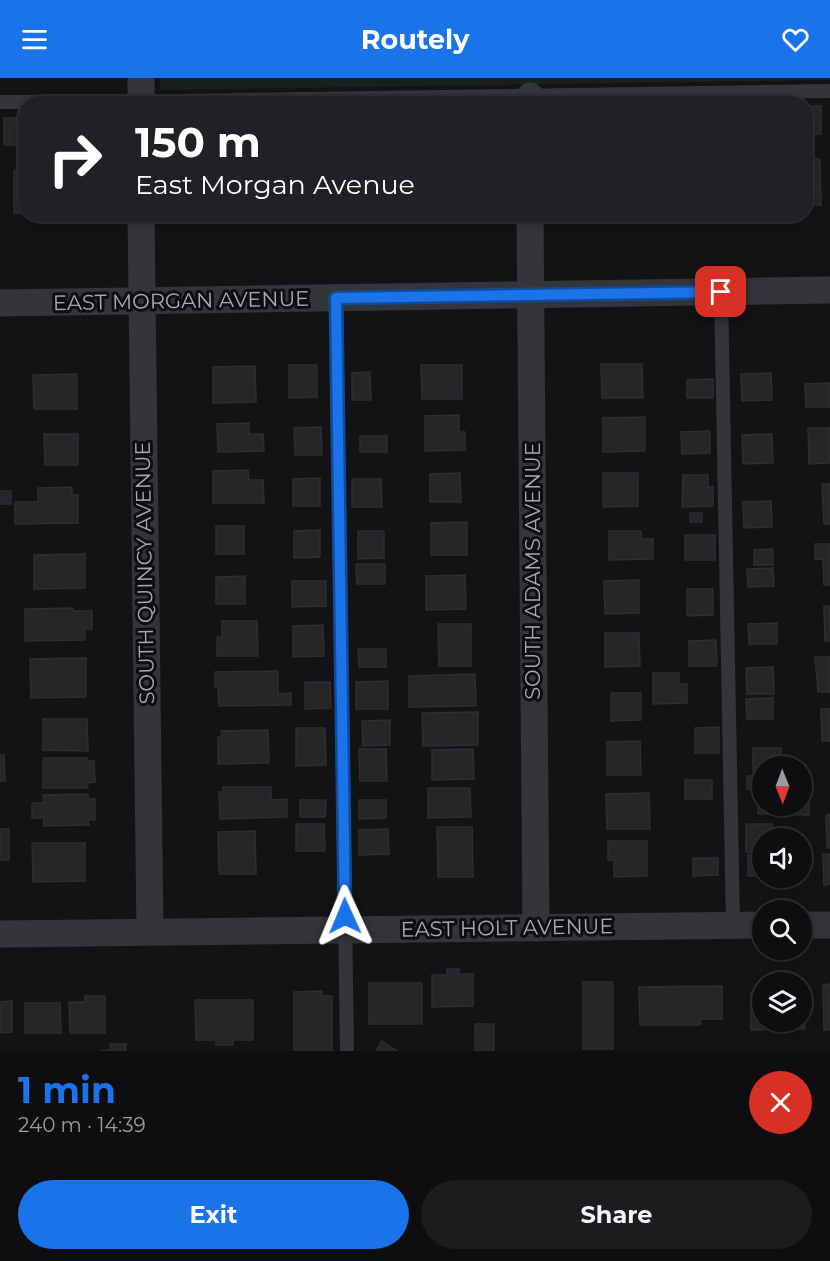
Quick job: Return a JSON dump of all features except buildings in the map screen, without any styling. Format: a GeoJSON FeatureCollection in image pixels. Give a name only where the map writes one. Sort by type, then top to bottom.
{"type":"FeatureCollection","features":[{"type":"Feature","properties":{"kind":"street","name":"SOUTH QUINCY AVENUE"},"geometry":{"type":"LineString","coordinates":[[141,222],[150,932]]}},
{"type":"Feature","properties":{"kind":"street","name":"SOUTH ADAMS AVENUE"},"geometry":{"type":"LineString","coordinates":[[530,222],[536,928]]}},
{"type":"Feature","properties":{"kind":"street","name":"EAST MORGAN AVENUE"},"geometry":{"type":"LineString","coordinates":[[0,303],[830,290]]}},
{"type":"Feature","properties":{"kind":"street","name":"EAST HOLT AVENUE"},"geometry":{"type":"LineString","coordinates":[[0,934],[752,925]]}},
{"type":"Feature","properties":{"kind":"street"},"geometry":{"type":"LineString","coordinates":[[812,925],[830,925]]}},
{"type":"Feature","properties":{"kind":"lane"},"geometry":{"type":"LineString","coordinates":[[663,96],[830,91]]}},
{"type":"Feature","properties":{"kind":"lane"},"geometry":{"type":"LineString","coordinates":[[106,96],[141,94],[271,96]]}},
{"type":"Feature","properties":{"kind":"lane"},"geometry":{"type":"LineString","coordinates":[[0,102],[18,101]]}},
{"type":"Feature","properties":{"kind":"lane"},"geometry":{"type":"LineString","coordinates":[[721,292],[733,926]]}},
{"type":"Feature","properties":{"kind":"lane"},"geometry":{"type":"LineString","coordinates":[[336,298],[347,1051]]}},
{"type":"Feature","properties":{"kind":"shaded area"},"geometry":{"type":"Polygon","coordinates":[[[160,78],[830,78],[830,80],[160,90],[160,78]]]}},
{"type":"Feature","properties":{"kind":"route"},"geometry":{"type":"LineString","coordinates":[[345,916],[336,298],[721,292]]}}]}
